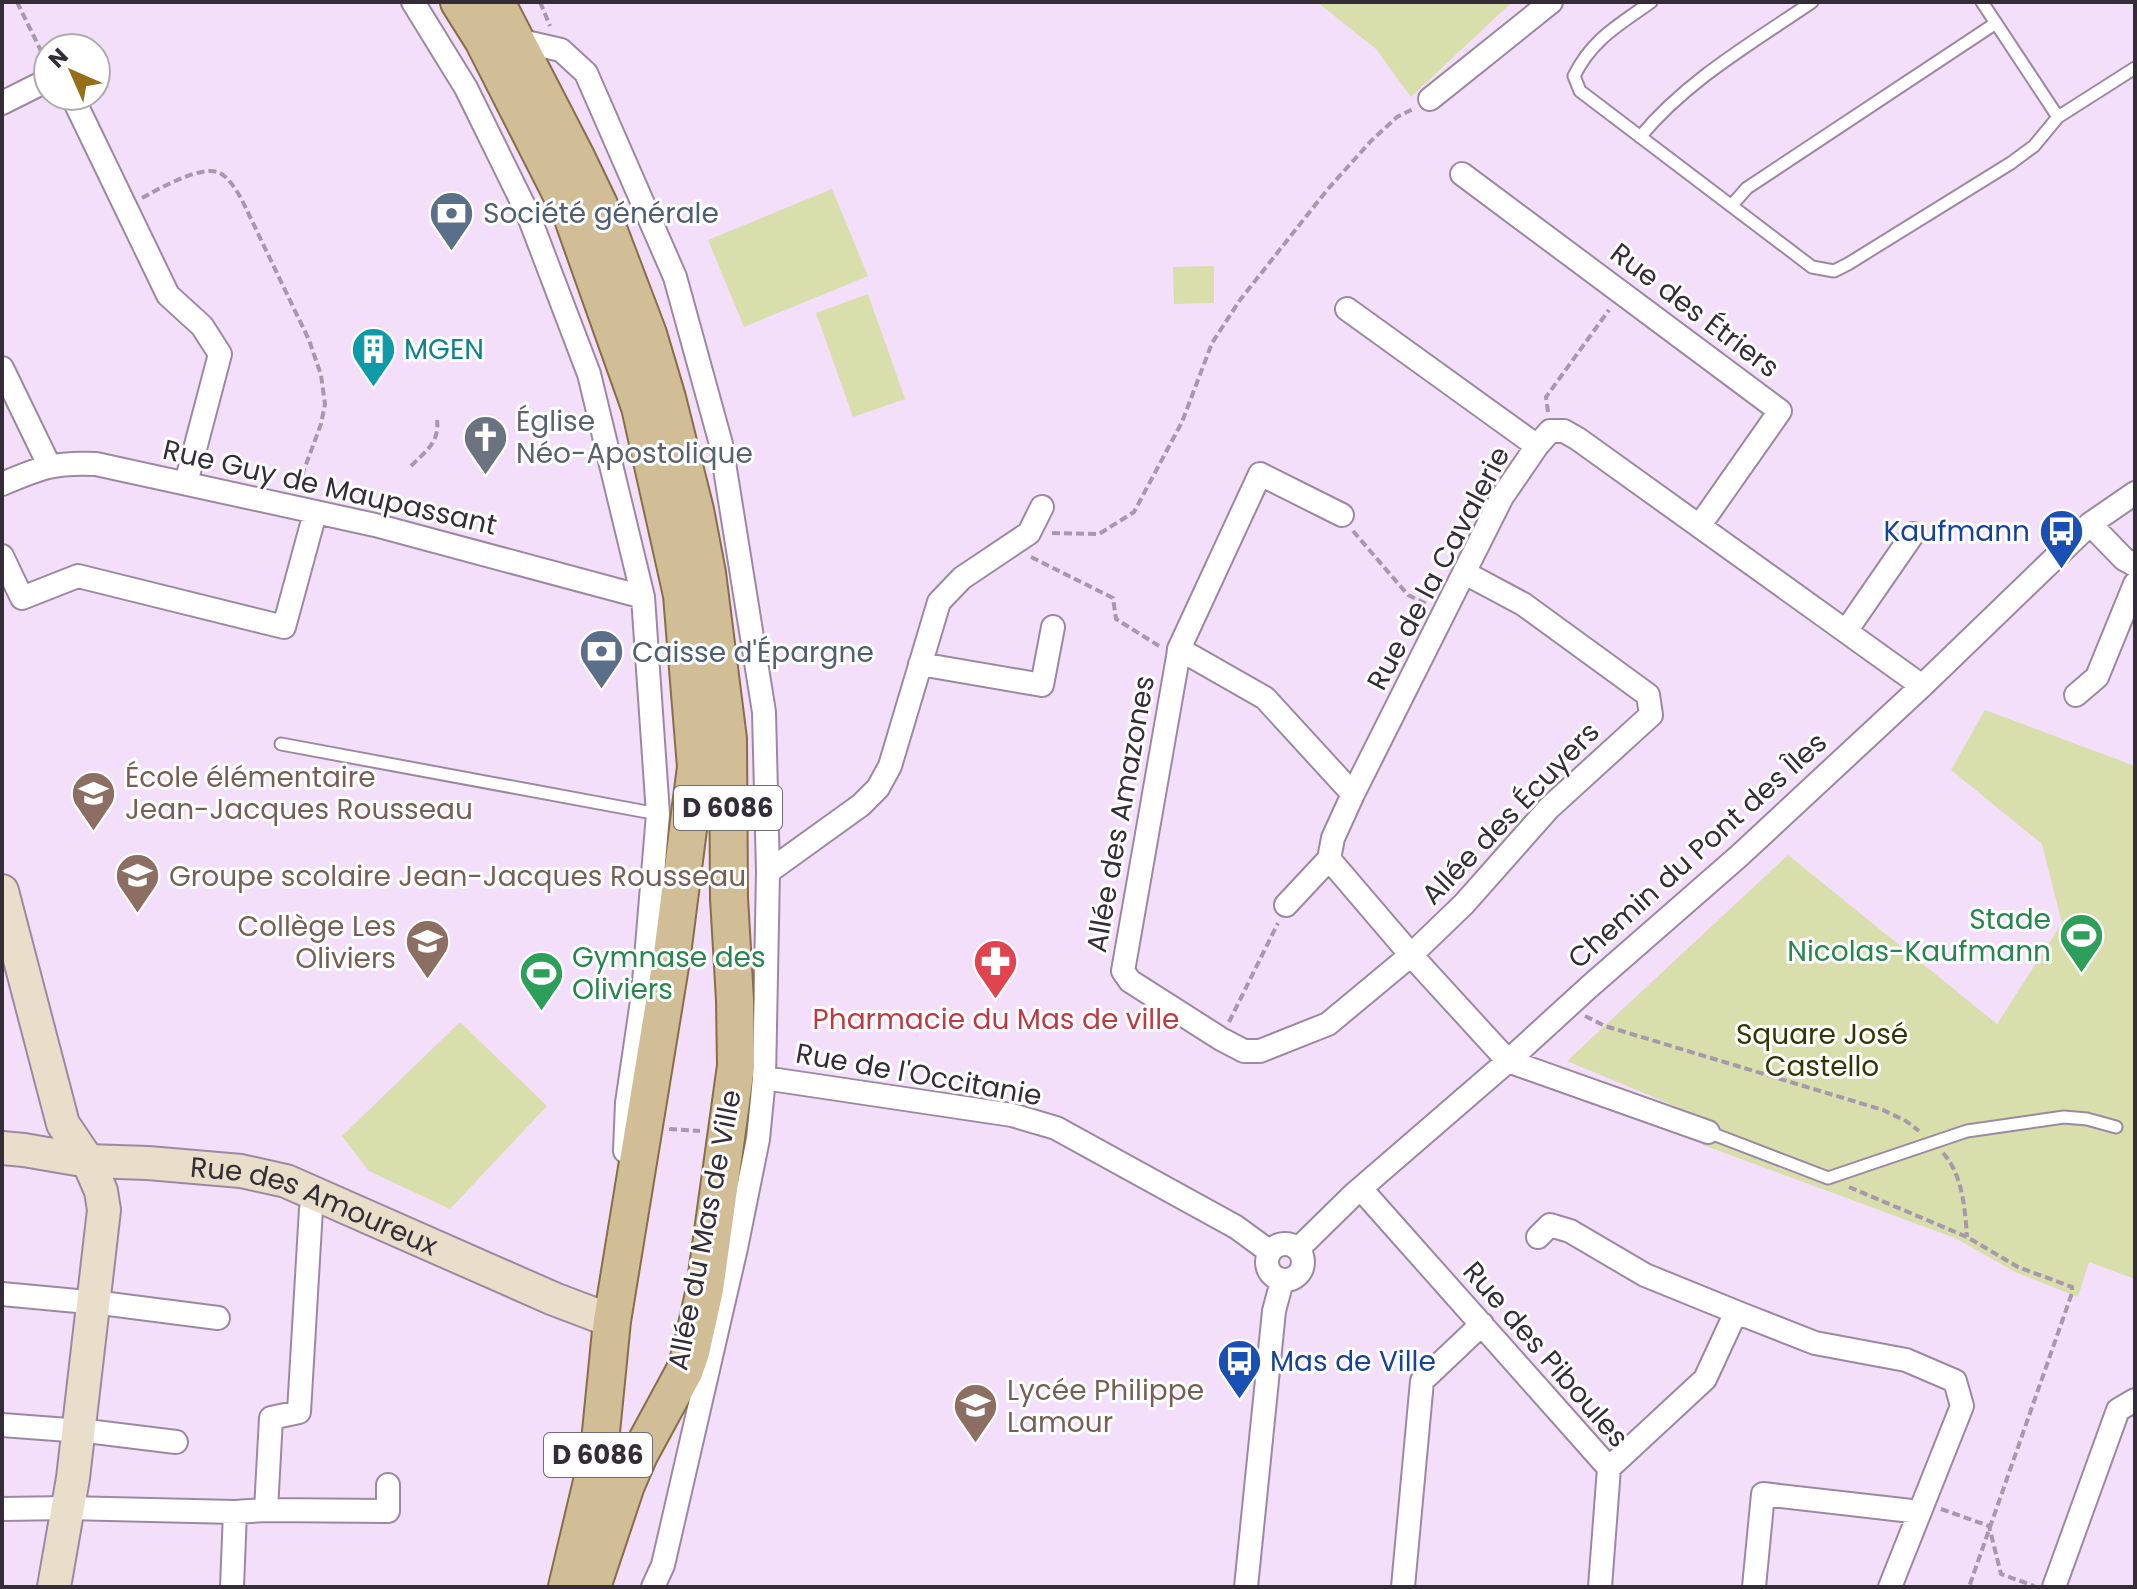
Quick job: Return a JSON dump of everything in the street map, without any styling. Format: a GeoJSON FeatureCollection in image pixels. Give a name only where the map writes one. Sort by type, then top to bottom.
{"type":"FeatureCollection","features":[{"type":"Feature","properties":{"kind":"main road","name":"D 6086"},"geometry":{"type":"LineString","coordinates":[[459,2],[483,40],[571,213],[640,407],[682,595],[696,767],[672,954],[612,1321],[599,1452],[567,1587]]}},
{"type":"Feature","properties":{"kind":"main road","name":"D 6086"},"geometry":{"type":"LineString","coordinates":[[496,2],[599,205],[648,334],[695,510],[707,573],[728,739],[729,898],[736,1066],[705,1289],[684,1372],[626,1485],[592,1587]]}},
{"type":"Feature","properties":{"kind":"street"},"geometry":{"type":"LineString","coordinates":[[413,2],[466,88],[528,214],[589,374],[643,597],[658,814],[643,994],[627,1103],[612,1321]]}},
{"type":"Feature","properties":{"kind":"street"},"geometry":{"type":"LineString","coordinates":[[1430,99],[1551,2]]}},
{"type":"Feature","properties":{"kind":"street","name":"Allée du Mas de Ville"},"geometry":{"type":"LineString","coordinates":[[517,40],[561,50],[586,73],[675,277],[721,444],[764,712],[768,872],[764,1078],[758,1139],[663,1565],[653,1587]]}},
{"type":"Feature","properties":{"kind":"street"},"geometry":{"type":"LineString","coordinates":[[2,103],[32,88]]}},
{"type":"Feature","properties":{"kind":"street"},"geometry":{"type":"LineString","coordinates":[[80,112],[168,295],[202,326],[220,354],[186,483]]}},
{"type":"Feature","properties":{"kind":"street","name":"Rue des Étriers"},"geometry":{"type":"LineString","coordinates":[[1462,174],[1780,411],[1700,525]]}},
{"type":"Feature","properties":{"kind":"street"},"geometry":{"type":"LineString","coordinates":[[1347,309],[1544,438],[1564,431],[1578,439],[1922,686]]}},
{"type":"Feature","properties":{"kind":"street"},"geometry":{"type":"LineString","coordinates":[[2,368],[49,465]]}},
{"type":"Feature","properties":{"kind":"street","name":"Rue de la Cavalerie"},"geometry":{"type":"LineString","coordinates":[[1329,859],[1333,838],[1353,794],[1502,497],[1544,438]]}},
{"type":"Feature","properties":{"kind":"street","name":"Rue Guy de Maupassant"},"geometry":{"type":"LineString","coordinates":[[2,484],[49,465],[96,464],[414,535],[643,597]]}},
{"type":"Feature","properties":{"kind":"street"},"geometry":{"type":"LineString","coordinates":[[1178,653],[1260,474],[1342,515]]}},
{"type":"Feature","properties":{"kind":"street","name":"Chemin du Pont des Îles"},"geometry":{"type":"LineString","coordinates":[[1246,1587],[1274,1311],[1282,1281],[1300,1273],[1303,1258],[1298,1249],[1361,1189],[1739,856],[2090,524],[2135,493]]}},
{"type":"Feature","properties":{"kind":"street"},"geometry":{"type":"LineString","coordinates":[[768,872],[861,805],[878,788],[890,766],[939,602],[962,578],[1020,539],[1042,507]]}},
{"type":"Feature","properties":{"kind":"street"},"geometry":{"type":"LineString","coordinates":[[2,556],[22,598],[78,576],[284,627],[315,513]]}},
{"type":"Feature","properties":{"kind":"street"},"geometry":{"type":"LineString","coordinates":[[2090,524],[2124,559],[2135,565]]}},
{"type":"Feature","properties":{"kind":"street"},"geometry":{"type":"LineString","coordinates":[[1846,631],[1913,534]]}},
{"type":"Feature","properties":{"kind":"street","name":"Allée des Écuyers"},"geometry":{"type":"LineString","coordinates":[[1411,955],[1464,904],[1549,808],[1651,715],[1648,695],[1523,604],[1465,573]]}},
{"type":"Feature","properties":{"kind":"street"},"geometry":{"type":"LineString","coordinates":[[2076,695],[2097,677],[2135,584]]}},
{"type":"Feature","properties":{"kind":"street"},"geometry":{"type":"LineString","coordinates":[[920,664],[1042,685],[1053,627]]}},
{"type":"Feature","properties":{"kind":"street","name":"Allée des Amazones"},"geometry":{"type":"LineString","coordinates":[[1353,794],[1265,698],[1178,653],[1123,971],[1130,981],[1221,1039],[1244,1051],[1260,1051],[1328,1024],[1411,955]]}},
{"type":"Feature","properties":{"kind":"street"},"geometry":{"type":"LineString","coordinates":[[1286,905],[1329,859],[1508,1061],[1708,1132]]}},
{"type":"Feature","properties":{"kind":"street"},"geometry":{"type":"LineString","coordinates":[[2,891],[7,924],[63,1124],[88,1161],[101,1191],[104,1210],[78,1431],[54,1587]]}},
{"type":"Feature","properties":{"kind":"street","name":"Rue de l'Occitanie"},"geometry":{"type":"LineString","coordinates":[[764,1078],[1012,1115],[1056,1128],[1236,1227],[1270,1252]]}},
{"type":"Feature","properties":{"kind":"street","name":"Rue des Amoureux"},"geometry":{"type":"LineString","coordinates":[[2,1148],[88,1161],[241,1171],[286,1181],[554,1299],[612,1321]]}},
{"type":"Feature","properties":{"kind":"street","name":"Rue des Piboules"},"geometry":{"type":"LineString","coordinates":[[1361,1189],[1609,1468],[1600,1587]]}},
{"type":"Feature","properties":{"kind":"street"},"geometry":{"type":"LineString","coordinates":[[266,1510],[271,1418],[299,1412],[311,1209],[317,1194]]}},
{"type":"Feature","properties":{"kind":"street"},"geometry":{"type":"LineString","coordinates":[[1538,1237],[1550,1225],[1570,1231],[1645,1275],[1815,1343],[1906,1360],[1955,1381],[1962,1406],[1890,1587]]}},
{"type":"Feature","properties":{"kind":"street"},"geometry":{"type":"LineString","coordinates":[[1282,1281],[1272,1276],[1267,1267],[1270,1252],[1280,1244],[1298,1249]]}},
{"type":"Feature","properties":{"kind":"street"},"geometry":{"type":"LineString","coordinates":[[2,1294],[218,1318]]}},
{"type":"Feature","properties":{"kind":"street"},"geometry":{"type":"LineString","coordinates":[[1609,1468],[1705,1379],[1736,1312]]}},
{"type":"Feature","properties":{"kind":"street"},"geometry":{"type":"LineString","coordinates":[[1403,1587],[1422,1381],[1482,1324]]}},
{"type":"Feature","properties":{"kind":"street"},"geometry":{"type":"LineString","coordinates":[[2054,1587],[2118,1410],[2135,1400]]}},
{"type":"Feature","properties":{"kind":"street"},"geometry":{"type":"LineString","coordinates":[[2,1425],[176,1442]]}},
{"type":"Feature","properties":{"kind":"street"},"geometry":{"type":"LineString","coordinates":[[2,1509],[388,1511],[388,1485]]}},
{"type":"Feature","properties":{"kind":"street"},"geometry":{"type":"LineString","coordinates":[[1754,1587],[1763,1494],[1922,1507]]}},
{"type":"Feature","properties":{"kind":"street"},"geometry":{"type":"LineString","coordinates":[[232,1587],[235,1512]]}},
{"type":"Feature","properties":{"kind":"lane"},"geometry":{"type":"LineString","coordinates":[[1651,2],[1599,40],[1583,58],[1574,76],[1580,91],[1812,267],[1834,271],[2011,163],[2034,146],[2058,117],[2135,68]]}},
{"type":"Feature","properties":{"kind":"lane"},"geometry":{"type":"LineString","coordinates":[[1640,137],[1659,114],[1693,84],[1812,2]]}},
{"type":"Feature","properties":{"kind":"lane"},"geometry":{"type":"LineString","coordinates":[[1982,2],[2058,117]]}},
{"type":"Feature","properties":{"kind":"lane"},"geometry":{"type":"LineString","coordinates":[[1731,206],[1747,188],[1996,23]]}},
{"type":"Feature","properties":{"kind":"lane"},"geometry":{"type":"LineString","coordinates":[[281,744],[658,814]]}},
{"type":"Feature","properties":{"kind":"lane"},"geometry":{"type":"LineString","coordinates":[[1708,1132],[1828,1178],[1967,1131],[2064,1117],[2116,1127]]}},
{"type":"Feature","properties":{"kind":"path"},"geometry":{"type":"LineString","coordinates":[[17,2],[32,32]]}},
{"type":"Feature","properties":{"kind":"path"},"geometry":{"type":"LineString","coordinates":[[1020,539],[1099,534],[1134,512],[1182,422],[1212,343],[1240,300],[1327,190],[1371,141],[1397,117],[1430,99]]}},
{"type":"Feature","properties":{"kind":"path"},"geometry":{"type":"LineString","coordinates":[[124,206],[206,171],[220,173],[241,198],[309,340],[321,375],[325,404],[321,424],[290,507]]}},
{"type":"Feature","properties":{"kind":"path"},"geometry":{"type":"LineString","coordinates":[[1544,438],[1546,397],[1622,293]]}},
{"type":"Feature","properties":{"kind":"path"},"geometry":{"type":"LineString","coordinates":[[411,466],[435,442],[437,420]]}},
{"type":"Feature","properties":{"kind":"path"},"geometry":{"type":"LineString","coordinates":[[1342,515],[1351,530],[1408,595],[1445,613]]}},
{"type":"Feature","properties":{"kind":"path"},"geometry":{"type":"LineString","coordinates":[[1020,539],[1038,561],[1113,598],[1116,619],[1178,653]]}},
{"type":"Feature","properties":{"kind":"path"},"geometry":{"type":"LineString","coordinates":[[1221,1039],[1286,905]]}},
{"type":"Feature","properties":{"kind":"path"},"geometry":{"type":"LineString","coordinates":[[1589,987],[1602,1000],[1584,1016],[1605,1026],[1883,1110],[1906,1121],[1934,1142],[1948,1158],[1959,1184],[1967,1237]]}},
{"type":"Feature","properties":{"kind":"path"},"geometry":{"type":"LineString","coordinates":[[668,1144],[671,1129],[728,1133]]}},
{"type":"Feature","properties":{"kind":"path"},"geometry":{"type":"LineString","coordinates":[[1828,1178],[1967,1237],[2018,1267],[2072,1287],[1969,1587]]}},
{"type":"Feature","properties":{"kind":"path"},"geometry":{"type":"LineString","coordinates":[[1922,1507],[1989,1526]]}},
{"type":"Feature","properties":{"kind":"path"},"geometry":{"type":"LineString","coordinates":[[1989,1526],[2001,1574],[2036,1587]]}},
{"type":"Feature","properties":{"kind":"green space"},"geometry":{"type":"Polygon","coordinates":[[[1317,2],[1512,2],[1411,97],[1376,49],[1317,2]]]}},
{"type":"Feature","properties":{"kind":"green space"},"geometry":{"type":"Polygon","coordinates":[[[832,189],[868,276],[744,327],[708,240],[832,189]]]}},
{"type":"Feature","properties":{"kind":"green space"},"geometry":{"type":"Polygon","coordinates":[[[1214,266],[1214,303],[1174,304],[1173,267],[1214,266]]]}},
{"type":"Feature","properties":{"kind":"green space"},"geometry":{"type":"Polygon","coordinates":[[[868,294],[905,399],[853,417],[816,313],[868,294]]]}},
{"type":"Feature","properties":{"kind":"green space","name":"Square José Castello"},"geometry":{"type":"Polygon","coordinates":[[[1985,710],[2135,766],[2135,1279],[2089,1262],[2078,1297],[2015,1272],[1955,1238],[1703,1145],[1711,1121],[1567,1061],[1788,855],[1997,1024],[2062,923],[2042,844],[1951,770],[1985,710]]]}},
{"type":"Feature","properties":{"kind":"green space"},"geometry":{"type":"Polygon","coordinates":[[[460,1022],[547,1106],[450,1209],[369,1171],[342,1136],[460,1022]]]}},
{"type":"Feature","properties":{"kind":"place","name":"Société générale"},"geometry":{"type":"Point","coordinates":[452,252]}},
{"type":"Feature","properties":{"kind":"place","name":"MGEN"},"geometry":{"type":"Point","coordinates":[373,388]}},
{"type":"Feature","properties":{"kind":"place","name":"Église Néo-Apostolique"},"geometry":{"type":"Point","coordinates":[485,476]}},
{"type":"Feature","properties":{"kind":"place","name":"Kaufmann"},"geometry":{"type":"Point","coordinates":[2061,570]}},
{"type":"Feature","properties":{"kind":"place","name":"Caisse d'Épargne"},"geometry":{"type":"Point","coordinates":[601,691]}},
{"type":"Feature","properties":{"kind":"place","name":"École élémentaire Jean-Jacques Rousseau"},"geometry":{"type":"Point","coordinates":[94,832]}},
{"type":"Feature","properties":{"kind":"place","name":"Groupe scolaire Jean-Jacques Rousseau"},"geometry":{"type":"Point","coordinates":[138,915]}},
{"type":"Feature","properties":{"kind":"place","name":"Stade Nicolas-Kaufmann"},"geometry":{"type":"Point","coordinates":[2082,974]}},
{"type":"Feature","properties":{"kind":"place","name":"Collège Les Oliviers"},"geometry":{"type":"Point","coordinates":[427,981]}},
{"type":"Feature","properties":{"kind":"place","name":"Pharmacie du Mas de ville"},"geometry":{"type":"Point","coordinates":[996,1001]}},
{"type":"Feature","properties":{"kind":"place","name":"Gymnase des Oliviers"},"geometry":{"type":"Point","coordinates":[541,1012]}},
{"type":"Feature","properties":{"kind":"place","name":"Mas de Ville"},"geometry":{"type":"Point","coordinates":[1239,1400]}},
{"type":"Feature","properties":{"kind":"place","name":"Lycée Philippe Lamour"},"geometry":{"type":"Point","coordinates":[976,1445]}}]}
